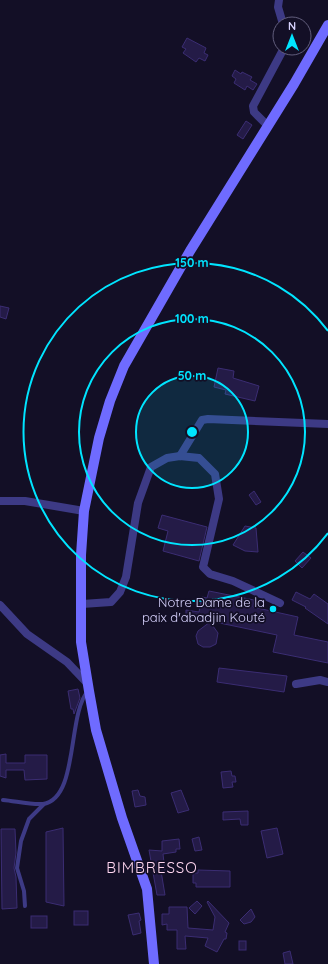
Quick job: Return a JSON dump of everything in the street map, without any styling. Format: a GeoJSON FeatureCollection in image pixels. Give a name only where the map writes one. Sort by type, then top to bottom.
{"type":"FeatureCollection","features":[{"type":"Feature","properties":{"kind":"street"},"geometry":{"type":"LineString","coordinates":[[279,0],[278,7],[281,16]]}},
{"type":"Feature","properties":{"kind":"street"},"geometry":{"type":"LineString","coordinates":[[154,964],[147,889],[122,818],[96,730],[88,688],[81,642],[81,555],[84,512],[99,438],[110,401],[124,366],[190,251],[268,126],[328,25]]}},
{"type":"Feature","properties":{"kind":"street"},"geometry":{"type":"LineString","coordinates":[[268,126],[254,112],[253,106],[280,56]]}},
{"type":"Feature","properties":{"kind":"street"},"geometry":{"type":"LineString","coordinates":[[180,456],[202,420],[328,424]]}},
{"type":"Feature","properties":{"kind":"street"},"geometry":{"type":"LineString","coordinates":[[82,604],[111,602],[120,592],[126,577],[138,502],[152,468],[167,458],[180,456],[199,458],[215,474],[219,499],[202,567],[210,574],[233,581],[280,603]]}},
{"type":"Feature","properties":{"kind":"street"},"geometry":{"type":"LineString","coordinates":[[0,501],[25,501],[84,512]]}},
{"type":"Feature","properties":{"kind":"street"},"geometry":{"type":"LineString","coordinates":[[0,605],[27,634],[67,662],[88,688]]}},
{"type":"Feature","properties":{"kind":"street"},"geometry":{"type":"LineString","coordinates":[[296,684],[320,680],[328,682]]}},
{"type":"Feature","properties":{"kind":"lane"},"geometry":{"type":"LineString","coordinates":[[25,906],[24,891],[17,868],[21,841],[29,819],[44,804],[55,799],[64,787],[80,704],[88,688]]}},
{"type":"Feature","properties":{"kind":"lane"},"geometry":{"type":"LineString","coordinates":[[3,800],[44,804]]}},
{"type":"Feature","properties":{"kind":"building"},"geometry":{"type":"Polygon","coordinates":[[[187,38],[206,48],[204,53],[208,55],[205,61],[199,58],[196,62],[183,53],[186,49],[182,47],[187,38]]]}},
{"type":"Feature","properties":{"kind":"building"},"geometry":{"type":"Polygon","coordinates":[[[235,70],[241,74],[242,72],[252,77],[250,80],[257,84],[253,90],[247,86],[245,90],[234,83],[236,79],[232,76],[235,70]]]}},
{"type":"Feature","properties":{"kind":"building"},"geometry":{"type":"Polygon","coordinates":[[[246,121],[252,125],[243,139],[237,135],[246,121]]]}},
{"type":"Feature","properties":{"kind":"building"},"geometry":{"type":"Polygon","coordinates":[[[0,306],[9,308],[6,319],[0,317],[0,306]]]}},
{"type":"Feature","properties":{"kind":"building"},"geometry":{"type":"Polygon","coordinates":[[[218,368],[234,371],[233,378],[259,386],[255,401],[225,394],[226,390],[214,387],[218,368]]]}},
{"type":"Feature","properties":{"kind":"building"},"geometry":{"type":"Polygon","coordinates":[[[254,491],[261,502],[256,505],[249,495],[254,491]]]}},
{"type":"Feature","properties":{"kind":"building"},"geometry":{"type":"Polygon","coordinates":[[[162,515],[207,527],[199,561],[163,551],[168,531],[158,528],[162,515]]]}},
{"type":"Feature","properties":{"kind":"building"},"geometry":{"type":"Polygon","coordinates":[[[245,526],[256,528],[258,552],[245,551],[233,545],[245,526]]]}},
{"type":"Feature","properties":{"kind":"building"},"geometry":{"type":"Polygon","coordinates":[[[303,552],[311,558],[302,568],[295,561],[303,552]]]}},
{"type":"Feature","properties":{"kind":"building"},"geometry":{"type":"Polygon","coordinates":[[[209,591],[254,600],[253,607],[298,617],[294,635],[328,642],[328,663],[273,652],[277,635],[186,616],[186,610],[199,612],[202,597],[207,598],[209,591]]]}},
{"type":"Feature","properties":{"kind":"building"},"geometry":{"type":"Polygon","coordinates":[[[296,592],[310,599],[314,594],[328,604],[328,624],[305,608],[306,607],[292,600],[296,592]]]}},
{"type":"Feature","properties":{"kind":"building"},"geometry":{"type":"Polygon","coordinates":[[[210,622],[218,633],[216,644],[210,647],[203,647],[198,644],[196,636],[198,631],[210,622]]]}},
{"type":"Feature","properties":{"kind":"building"},"geometry":{"type":"Polygon","coordinates":[[[219,668],[287,676],[284,692],[217,682],[219,668]]]}},
{"type":"Feature","properties":{"kind":"building"},"geometry":{"type":"Polygon","coordinates":[[[78,689],[80,698],[74,714],[73,709],[71,709],[68,691],[78,689]]]}},
{"type":"Feature","properties":{"kind":"building"},"geometry":{"type":"Polygon","coordinates":[[[6,754],[6,763],[25,763],[25,755],[47,755],[47,779],[25,780],[24,770],[6,770],[6,778],[0,776],[0,755],[6,754]]]}},
{"type":"Feature","properties":{"kind":"building"},"geometry":{"type":"Polygon","coordinates":[[[231,771],[232,776],[235,776],[236,782],[232,782],[233,787],[223,788],[221,772],[231,771]]]}},
{"type":"Feature","properties":{"kind":"building"},"geometry":{"type":"Polygon","coordinates":[[[138,790],[140,796],[145,797],[146,805],[135,807],[132,791],[138,790]]]}},
{"type":"Feature","properties":{"kind":"building"},"geometry":{"type":"Polygon","coordinates":[[[181,790],[189,810],[178,813],[171,793],[181,790]]]}},
{"type":"Feature","properties":{"kind":"building"},"geometry":{"type":"Polygon","coordinates":[[[248,811],[248,825],[241,825],[240,819],[223,820],[223,812],[248,811]]]}},
{"type":"Feature","properties":{"kind":"building"},"geometry":{"type":"Polygon","coordinates":[[[63,828],[64,906],[46,902],[46,832],[63,828]]]}},
{"type":"Feature","properties":{"kind":"building"},"geometry":{"type":"Polygon","coordinates":[[[277,828],[283,854],[267,858],[261,831],[277,828]]]}},
{"type":"Feature","properties":{"kind":"building"},"geometry":{"type":"Polygon","coordinates":[[[1,829],[15,829],[16,853],[14,868],[16,877],[17,908],[2,909],[1,829]]]}},
{"type":"Feature","properties":{"kind":"building"},"geometry":{"type":"Polygon","coordinates":[[[199,837],[202,850],[195,851],[192,839],[199,837]]]}},
{"type":"Feature","properties":{"kind":"building"},"geometry":{"type":"Polygon","coordinates":[[[179,839],[180,849],[176,849],[176,852],[163,854],[165,871],[161,871],[165,895],[157,895],[149,850],[162,851],[162,841],[179,839]]]}},
{"type":"Feature","properties":{"kind":"building"},"geometry":{"type":"Polygon","coordinates":[[[198,870],[230,871],[230,887],[196,887],[196,883],[193,883],[193,873],[198,873],[198,870]]]}},
{"type":"Feature","properties":{"kind":"building"},"geometry":{"type":"Polygon","coordinates":[[[197,901],[202,906],[195,914],[189,908],[197,901]]]}},
{"type":"Feature","properties":{"kind":"building"},"geometry":{"type":"Polygon","coordinates":[[[208,901],[229,923],[225,932],[227,933],[226,939],[224,939],[217,952],[205,946],[208,938],[185,936],[186,949],[177,949],[177,930],[167,930],[167,924],[162,925],[162,914],[169,914],[169,907],[187,907],[188,928],[213,930],[215,917],[207,902],[208,901]]]}},
{"type":"Feature","properties":{"kind":"building"},"geometry":{"type":"Polygon","coordinates":[[[251,909],[255,917],[251,922],[244,924],[240,920],[251,909]]]}},
{"type":"Feature","properties":{"kind":"building"},"geometry":{"type":"Polygon","coordinates":[[[74,911],[88,911],[88,925],[74,925],[74,911]]]}},
{"type":"Feature","properties":{"kind":"building"},"geometry":{"type":"Polygon","coordinates":[[[139,913],[141,920],[139,921],[141,933],[133,935],[128,915],[139,913]]]}},
{"type":"Feature","properties":{"kind":"building"},"geometry":{"type":"Polygon","coordinates":[[[31,916],[47,916],[47,928],[31,928],[31,916]]]}},
{"type":"Feature","properties":{"kind":"building"},"geometry":{"type":"Polygon","coordinates":[[[239,941],[246,941],[246,950],[239,950],[239,941]]]}},
{"type":"Feature","properties":{"kind":"building"},"geometry":{"type":"Polygon","coordinates":[[[290,951],[293,964],[285,964],[283,953],[290,951]]]}},
{"type":"Feature","properties":{"kind":"place","name":"Notre Dame de la paix d'abadjin Kouté"},"geometry":{"type":"Point","coordinates":[273,609]}},
{"type":"Feature","properties":{"kind":"district","name":"BIMBRESSO"},"geometry":{"type":"Point","coordinates":[152,867]}}]}
